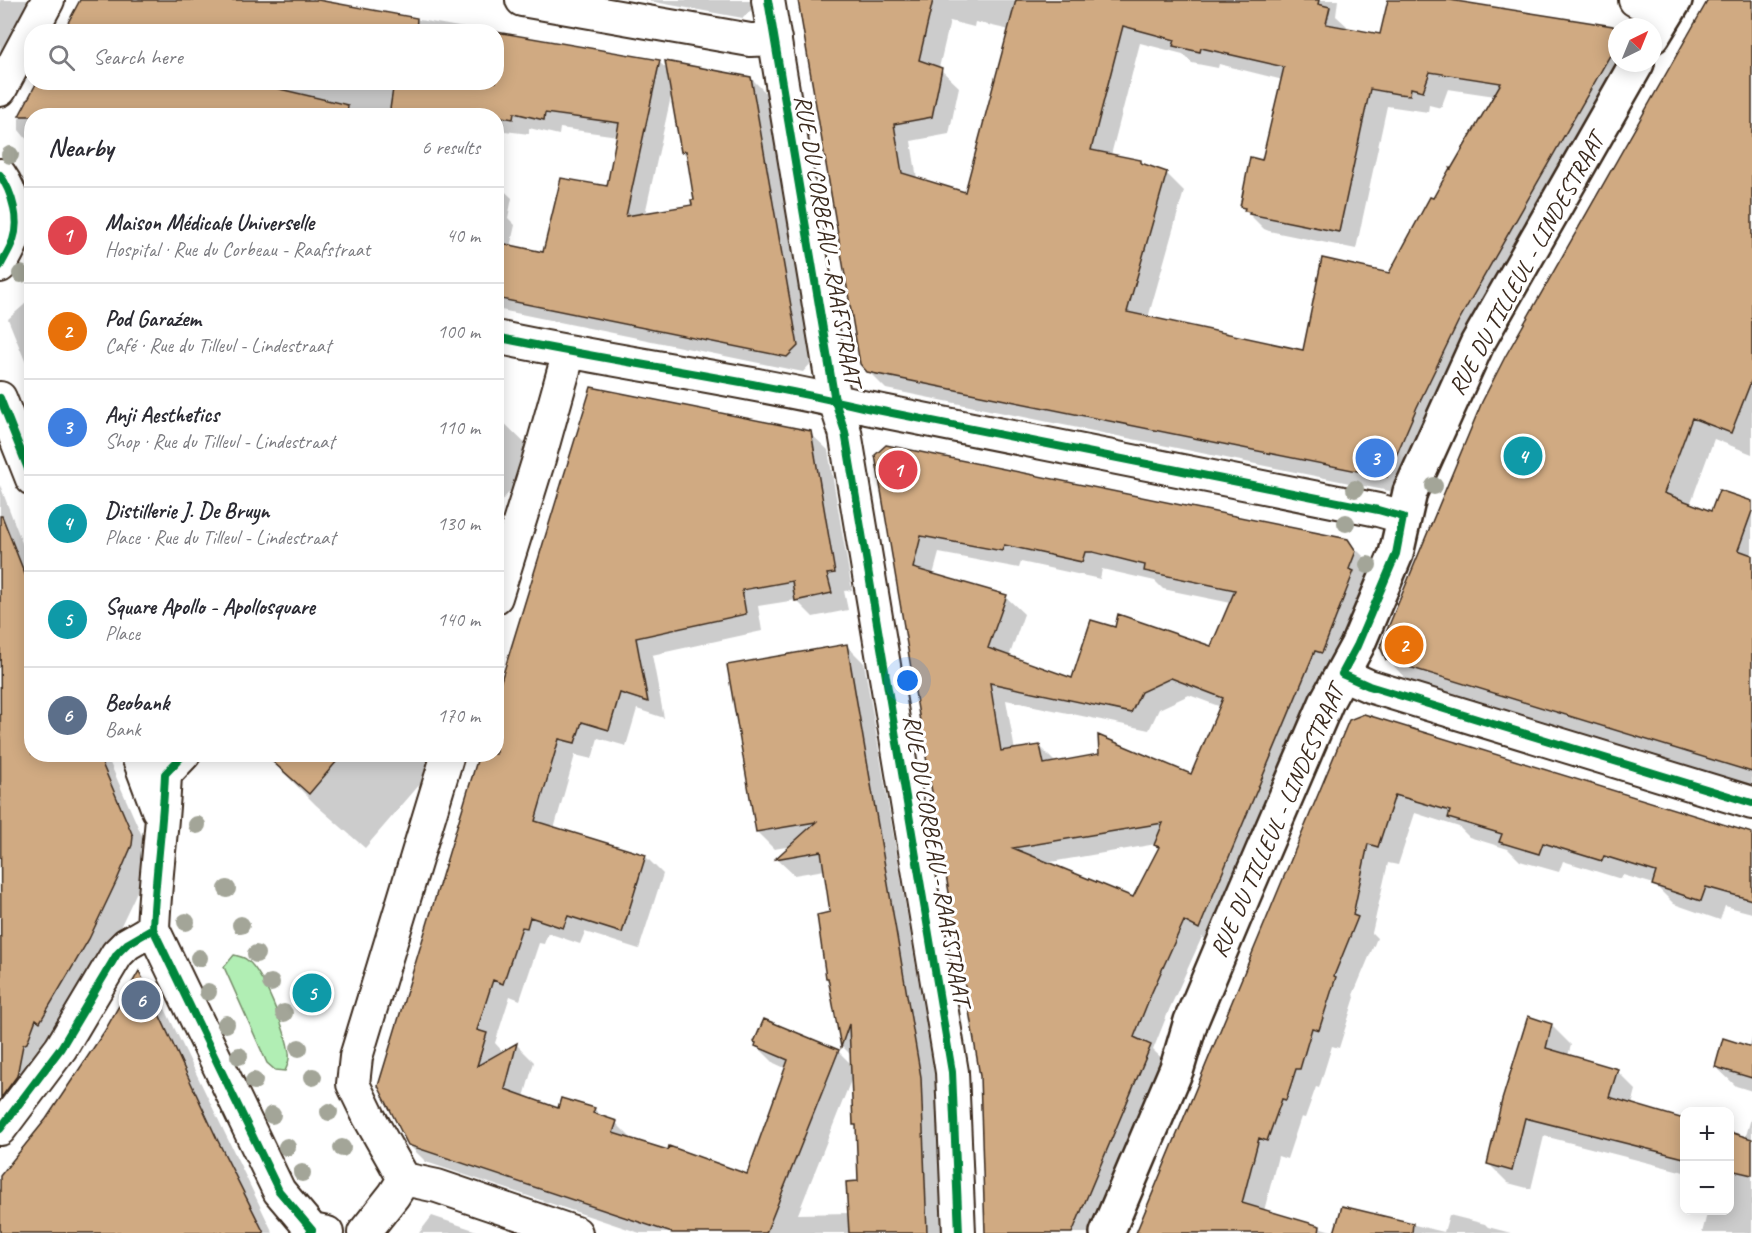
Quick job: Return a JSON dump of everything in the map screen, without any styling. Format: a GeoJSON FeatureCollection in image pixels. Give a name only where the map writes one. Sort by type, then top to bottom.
{"type":"FeatureCollection","features":[{"type":"Feature","properties":{"kind":"street"},"geometry":{"type":"LineString","coordinates":[[35,24],[48,0]]}},
{"type":"Feature","properties":{"kind":"street"},"geometry":{"type":"LineString","coordinates":[[522,0],[750,40],[775,39]]}},
{"type":"Feature","properties":{"kind":"street","name":"RUE DU CORBEAU - RAAFSTRAAT"},"geometry":{"type":"LineString","coordinates":[[768,0],[835,401],[845,432],[952,1072],[959,1233]]}},
{"type":"Feature","properties":{"kind":"street"},"geometry":{"type":"LineString","coordinates":[[1635,0],[1664,17]]}},
{"type":"Feature","properties":{"kind":"street"},"geometry":{"type":"LineString","coordinates":[[0,90],[24,45]]}},
{"type":"Feature","properties":{"kind":"street","name":"RUE DU TILLEUL - LINDESTRAAT"},"geometry":{"type":"LineString","coordinates":[[1107,1233],[1178,1068],[1195,1010],[1327,701],[1358,646],[1396,554],[1410,492],[1477,344],[1632,72]]}},
{"type":"Feature","properties":{"kind":"street"},"geometry":{"type":"LineString","coordinates":[[0,175],[7,184],[23,240],[0,266]]}},
{"type":"Feature","properties":{"kind":"street"},"geometry":{"type":"LineString","coordinates":[[504,339],[810,395],[1378,510],[1403,517]]}},
{"type":"Feature","properties":{"kind":"street"},"geometry":{"type":"LineString","coordinates":[[504,571],[539,459],[568,352]]}},
{"type":"Feature","properties":{"kind":"street"},"geometry":{"type":"LineString","coordinates":[[0,398],[24,459]]}},
{"type":"Feature","properties":{"kind":"street"},"geometry":{"type":"LineString","coordinates":[[1342,674],[1369,686],[1752,802]]}},
{"type":"Feature","properties":{"kind":"street"},"geometry":{"type":"LineString","coordinates":[[140,762],[163,824]]}},
{"type":"Feature","properties":{"kind":"street"},"geometry":{"type":"LineString","coordinates":[[176,762],[165,774],[163,824],[155,884],[153,929],[279,1191],[316,1232]]}},
{"type":"Feature","properties":{"kind":"street"},"geometry":{"type":"LineString","coordinates":[[446,762],[356,1057],[353,1084],[404,1179],[437,1186],[576,1233]]}},
{"type":"Feature","properties":{"kind":"street"},"geometry":{"type":"LineString","coordinates":[[0,1129],[61,1048],[117,954],[127,944],[153,929]]}},
{"type":"Feature","properties":{"kind":"street"},"geometry":{"type":"LineString","coordinates":[[364,1233],[404,1179]]}},
{"type":"Feature","properties":{"kind":"green space"},"geometry":{"type":"Polygon","coordinates":[[[234,955],[246,959],[254,967],[267,989],[284,1031],[289,1053],[285,1071],[275,1070],[267,1063],[224,967],[234,955]]]}},
{"type":"Feature","properties":{"kind":"building"},"geometry":{"type":"Polygon","coordinates":[[[80,0],[318,0],[417,18],[417,24],[67,24],[80,0]]]}},
{"type":"Feature","properties":{"kind":"building"},"geometry":{"type":"Polygon","coordinates":[[[798,0],[933,0],[919,60],[942,68],[932,117],[894,124],[902,173],[965,192],[1016,0],[1319,0],[1318,4],[1330,7],[1326,24],[1380,34],[1388,0],[1450,0],[1608,25],[1608,59],[1458,322],[1417,407],[1387,477],[867,372],[860,364],[798,0]],[[1123,26],[1091,150],[1141,160],[1141,163],[1167,172],[1127,312],[1303,350],[1322,258],[1389,273],[1430,197],[1433,198],[1501,83],[1430,72],[1423,91],[1411,88],[1410,95],[1370,89],[1339,232],[1249,214],[1250,212],[1244,211],[1245,208],[1240,207],[1250,157],[1262,160],[1284,67],[1201,48],[1200,52],[1173,46],[1175,40],[1123,26]]]}},
{"type":"Feature","properties":{"kind":"building"},"geometry":{"type":"Polygon","coordinates":[[[1708,0],[1752,0],[1752,379],[1731,433],[1692,418],[1664,493],[1711,511],[1719,490],[1752,501],[1752,511],[1738,550],[1752,555],[1752,772],[1386,660],[1380,647],[1482,402],[1505,357],[1708,0]]]}},
{"type":"Feature","properties":{"kind":"building"},"geometry":{"type":"Polygon","coordinates":[[[504,33],[660,60],[626,216],[692,205],[691,200],[694,200],[686,151],[681,152],[665,61],[751,77],[798,346],[787,357],[504,300],[504,244],[543,252],[561,178],[607,186],[619,123],[545,113],[544,120],[514,113],[513,119],[504,117],[504,108],[390,108],[393,90],[504,90],[504,33]]]}},
{"type":"Feature","properties":{"kind":"building"},"geometry":{"type":"Polygon","coordinates":[[[33,90],[284,90],[348,105],[348,108],[24,108],[24,116],[19,116],[33,90]]]}},
{"type":"Feature","properties":{"kind":"building"},"geometry":{"type":"Polygon","coordinates":[[[591,387],[811,431],[835,573],[827,574],[832,593],[795,601],[792,581],[742,590],[746,614],[636,638],[648,702],[620,693],[609,730],[582,722],[575,743],[559,739],[535,821],[646,855],[622,933],[568,916],[563,928],[530,917],[527,928],[522,927],[503,984],[493,980],[477,1030],[487,1033],[477,1066],[517,1043],[505,1089],[558,1108],[561,1098],[595,1108],[593,1113],[617,1121],[613,1133],[668,1150],[669,1146],[747,1174],[788,1060],[755,1046],[754,1042],[764,1019],[839,1050],[766,1233],[672,1233],[408,1145],[378,1086],[477,762],[504,762],[504,671],[591,387]]]}},
{"type":"Feature","properties":{"kind":"building"},"geometry":{"type":"Polygon","coordinates":[[[886,445],[1348,539],[1356,551],[1349,569],[1354,571],[1322,653],[1315,651],[1199,929],[1184,921],[1152,992],[1134,1037],[1151,1045],[1072,1233],[985,1233],[980,1076],[875,455],[886,445]],[[921,536],[913,568],[1007,595],[988,648],[1072,678],[1091,620],[1115,627],[1118,614],[1211,646],[1235,590],[1144,571],[1145,565],[1093,552],[1085,552],[1082,562],[1004,545],[1002,551],[921,536]],[[1171,678],[1141,692],[1131,713],[990,683],[1001,751],[1040,745],[1044,764],[1099,754],[1098,735],[1191,774],[1223,698],[1171,678]],[[1163,823],[1013,848],[1133,897],[1159,847],[1154,845],[1163,823]]]}},
{"type":"Feature","properties":{"kind":"building"},"geometry":{"type":"Polygon","coordinates":[[[0,516],[2,516],[24,572],[24,762],[101,762],[133,836],[132,845],[89,939],[40,1022],[36,1019],[27,1043],[23,1045],[17,1076],[1,1098],[0,516]]]}},
{"type":"Feature","properties":{"kind":"building"},"geometry":{"type":"Polygon","coordinates":[[[847,644],[921,1077],[927,1233],[849,1233],[846,1182],[858,1181],[849,1024],[841,1047],[828,978],[826,978],[817,915],[830,912],[821,851],[775,859],[816,822],[756,832],[727,665],[847,644]]]}},
{"type":"Feature","properties":{"kind":"building"},"geometry":{"type":"Polygon","coordinates":[[[1364,714],[1752,833],[1752,900],[1706,887],[1701,901],[1652,885],[1656,872],[1604,856],[1602,861],[1543,843],[1539,854],[1499,842],[1502,834],[1448,818],[1450,811],[1395,795],[1378,847],[1368,844],[1353,915],[1358,917],[1334,976],[1336,977],[1319,1030],[1312,1028],[1300,1069],[1296,1069],[1286,1100],[1282,1099],[1267,1141],[1259,1138],[1242,1203],[1320,1226],[1319,1233],[1136,1233],[1349,720],[1364,714]]]}},
{"type":"Feature","properties":{"kind":"building"},"geometry":{"type":"Polygon","coordinates":[[[273,762],[336,762],[309,794],[273,762]]]}},
{"type":"Feature","properties":{"kind":"building"},"geometry":{"type":"Polygon","coordinates":[[[139,971],[217,1139],[264,1233],[0,1233],[0,1176],[46,1119],[104,1032],[139,971]]]}},
{"type":"Feature","properties":{"kind":"building"},"geometry":{"type":"Polygon","coordinates":[[[1528,1016],[1552,1024],[1546,1048],[1618,1069],[1609,1097],[1680,1118],[1680,1157],[1525,1118],[1512,1171],[1487,1164],[1502,1100],[1528,1016]]]}},
{"type":"Feature","properties":{"kind":"building"},"geometry":{"type":"Polygon","coordinates":[[[1723,1038],[1752,1047],[1752,1078],[1715,1067],[1723,1038]]]}},
{"type":"Feature","properties":{"kind":"building"},"geometry":{"type":"Polygon","coordinates":[[[1734,1133],[1752,1139],[1752,1175],[1734,1171],[1734,1133]]]}},
{"type":"Feature","properties":{"kind":"building"},"geometry":{"type":"Polygon","coordinates":[[[1342,1206],[1413,1223],[1412,1233],[1334,1233],[1342,1206]]]}},
{"type":"Feature","properties":{"kind":"cycle path"},"geometry":{"type":"LineString","coordinates":[[768,0],[835,401],[845,432],[952,1072],[959,1233]]}},
{"type":"Feature","properties":{"kind":"cycle path"},"geometry":{"type":"LineString","coordinates":[[0,175],[11,198],[16,224],[13,240],[0,266]]}},
{"type":"Feature","properties":{"kind":"cycle path"},"geometry":{"type":"LineString","coordinates":[[504,339],[774,388],[1378,510],[1403,517],[1396,554],[1357,646],[1342,674],[1369,686],[1752,803]]}},
{"type":"Feature","properties":{"kind":"cycle path"},"geometry":{"type":"LineString","coordinates":[[0,398],[24,459]]}},
{"type":"Feature","properties":{"kind":"cycle path"},"geometry":{"type":"LineString","coordinates":[[176,762],[165,774],[153,929],[279,1191],[312,1230],[310,1233]]}},
{"type":"Feature","properties":{"kind":"cycle path"},"geometry":{"type":"LineString","coordinates":[[0,1129],[61,1048],[117,954],[127,944],[153,929]]}},
{"type":"Feature","properties":{"kind":"place","name":"Distillerie J. De Bruyn"},"geometry":{"type":"Point","coordinates":[1523,456]}},
{"type":"Feature","properties":{"kind":"place","name":"Anji Aesthetics"},"geometry":{"type":"Point","coordinates":[1375,458]}},
{"type":"Feature","properties":{"kind":"place","name":"Maison Médicale Universelle"},"geometry":{"type":"Point","coordinates":[898,470]}},
{"type":"Feature","properties":{"kind":"place","name":"Pod Garaźem"},"geometry":{"type":"Point","coordinates":[1404,645]}},
{"type":"Feature","properties":{"kind":"place","name":"Square Apollo - Apollosquare"},"geometry":{"type":"Point","coordinates":[312,993]}},
{"type":"Feature","properties":{"kind":"place","name":"Beobank"},"geometry":{"type":"Point","coordinates":[141,1000]}}]}
